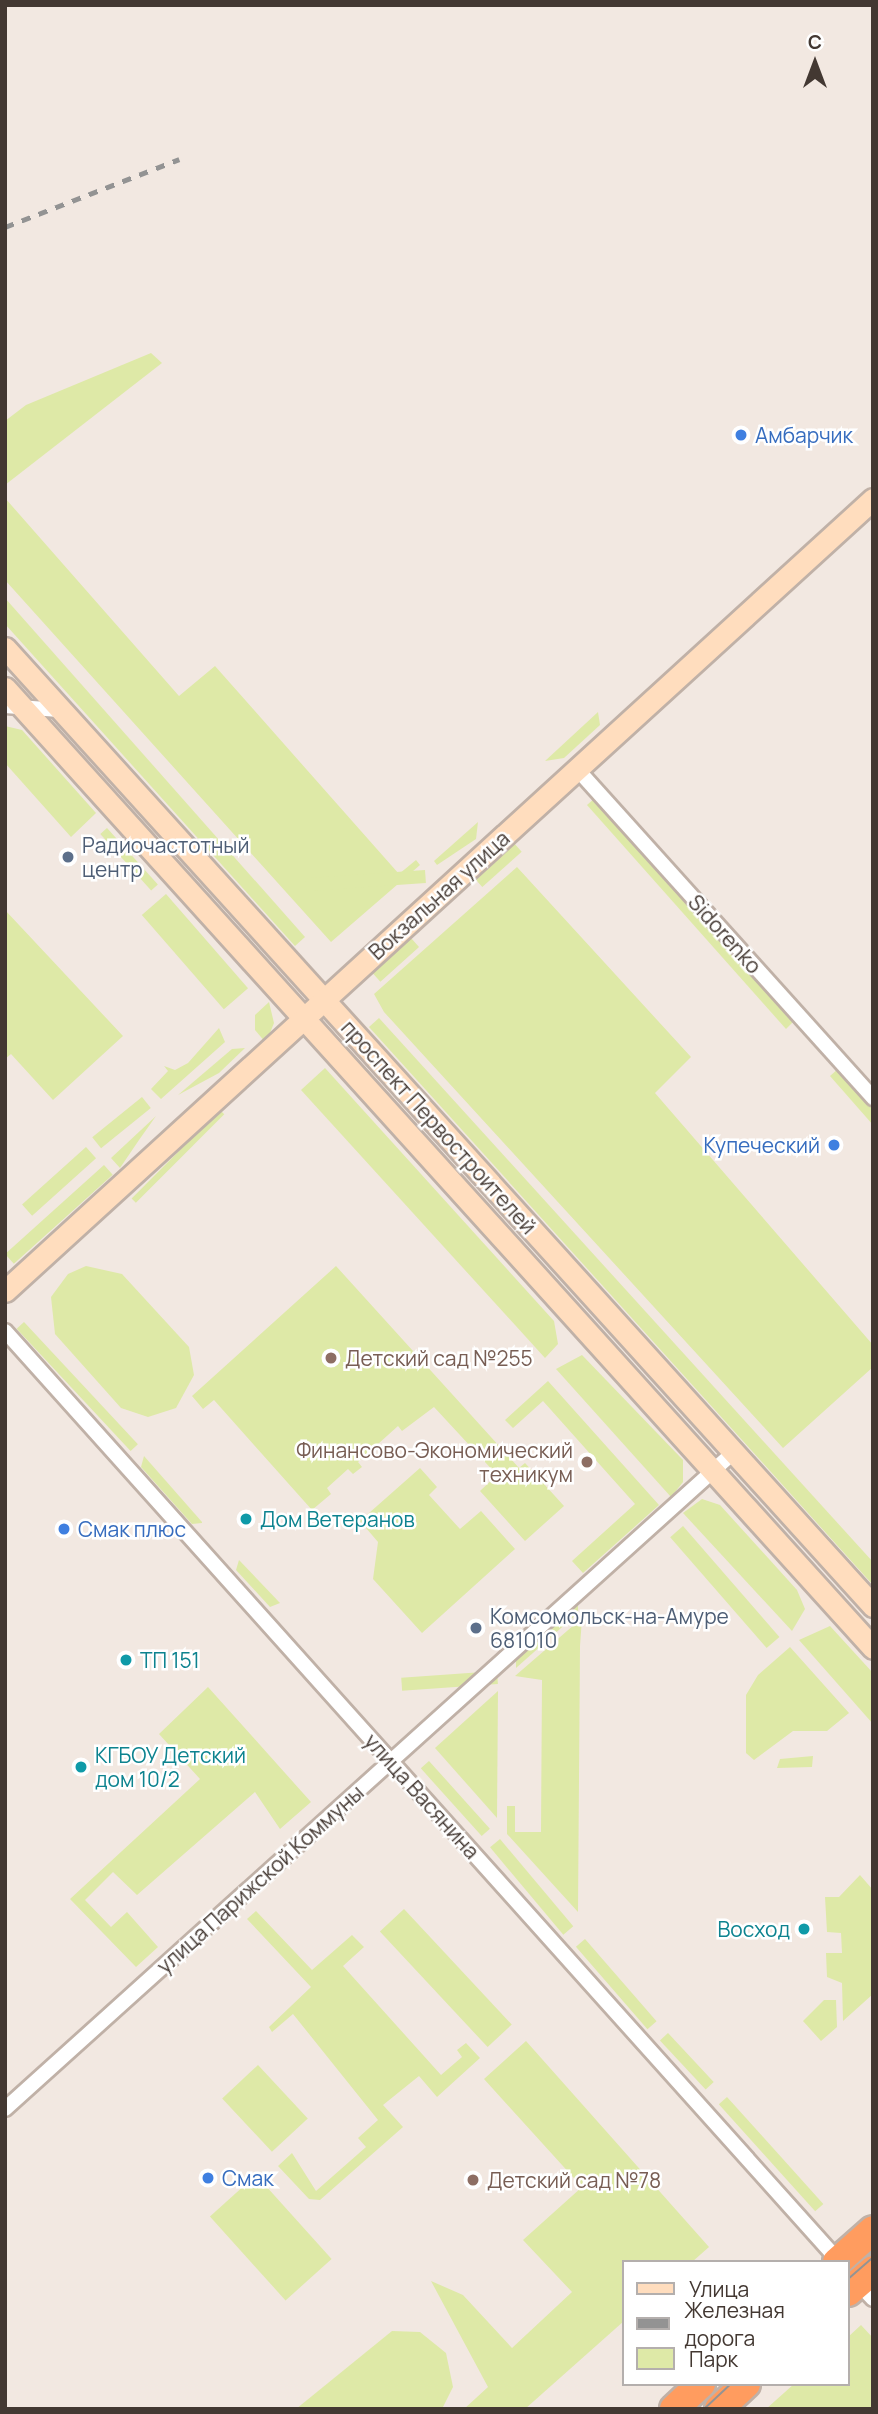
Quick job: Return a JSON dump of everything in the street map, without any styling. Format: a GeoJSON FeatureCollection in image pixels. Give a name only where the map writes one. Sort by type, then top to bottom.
{"type":"FeatureCollection","features":[{"type":"Feature","properties":{"kind":"highway"},"geometry":{"type":"LineString","coordinates":[[852,2275],[873,2230]]}},
{"type":"Feature","properties":{"kind":"highway"},"geometry":{"type":"LineString","coordinates":[[674,2409],[699,2386]]}},
{"type":"Feature","properties":{"kind":"highway"},"geometry":{"type":"LineString","coordinates":[[719,2409],[744,2386]]}},
{"type":"Feature","properties":{"kind":"main road","name":"Вокзальная улица"},"geometry":{"type":"LineString","coordinates":[[5,1291],[873,499]]}},
{"type":"Feature","properties":{"kind":"main road","name":"проспект Первостроителей"},"geometry":{"type":"LineString","coordinates":[[5,648],[873,1606]]}},
{"type":"Feature","properties":{"kind":"main road"},"geometry":{"type":"LineString","coordinates":[[5,670],[43,692]]}},
{"type":"Feature","properties":{"kind":"main road"},"geometry":{"type":"LineString","coordinates":[[5,670],[14,706]]}},
{"type":"Feature","properties":{"kind":"main road"},"geometry":{"type":"LineString","coordinates":[[5,688],[14,706]]}},
{"type":"Feature","properties":{"kind":"main road","name":"проспект Первостроителей"},"geometry":{"type":"LineString","coordinates":[[14,706],[304,1018],[873,1648]]}},
{"type":"Feature","properties":{"kind":"street"},"geometry":{"type":"LineString","coordinates":[[14,706],[59,710]]}},
{"type":"Feature","properties":{"kind":"street","name":"Sidorenko"},"geometry":{"type":"LineString","coordinates":[[578,769],[873,1098]]}},
{"type":"Feature","properties":{"kind":"street","name":"улица Васянина"},"geometry":{"type":"LineString","coordinates":[[5,1331],[839,2260]]}},
{"type":"Feature","properties":{"kind":"street","name":"улица Парижской Коммуны"},"geometry":{"type":"LineString","coordinates":[[5,2109],[734,1452]]}},
{"type":"Feature","properties":{"kind":"green space"},"geometry":{"type":"Polygon","coordinates":[[[151,353],[162,363],[5,485],[5,421],[26,405],[151,353]]]}},
{"type":"Feature","properties":{"kind":"green space"},"geometry":{"type":"Polygon","coordinates":[[[5,498],[179,696],[215,666],[399,874],[416,860],[420,865],[331,942],[5,580],[5,498]]]}},
{"type":"Feature","properties":{"kind":"green space"},"geometry":{"type":"Polygon","coordinates":[[[5,598],[305,937],[295,946],[5,624],[5,598]]]}},
{"type":"Feature","properties":{"kind":"green space"},"geometry":{"type":"Polygon","coordinates":[[[598,712],[600,725],[564,758],[545,761],[598,712]]]}},
{"type":"Feature","properties":{"kind":"green space"},"geometry":{"type":"Polygon","coordinates":[[[5,726],[22,730],[96,813],[71,837],[5,763],[5,726]]]}},
{"type":"Feature","properties":{"kind":"green space"},"geometry":{"type":"Polygon","coordinates":[[[596,797],[796,1019],[786,1029],[587,805],[596,797]]]}},
{"type":"Feature","properties":{"kind":"green space"},"geometry":{"type":"Polygon","coordinates":[[[478,822],[476,839],[437,865],[434,861],[478,822]]]}},
{"type":"Feature","properties":{"kind":"green space"},"geometry":{"type":"Polygon","coordinates":[[[107,828],[158,884],[151,891],[100,834],[107,828]]]}},
{"type":"Feature","properties":{"kind":"green space"},"geometry":{"type":"Polygon","coordinates":[[[513,842],[522,852],[482,887],[474,877],[513,842]]]}},
{"type":"Feature","properties":{"kind":"green space"},"geometry":{"type":"Polygon","coordinates":[[[517,867],[691,1057],[655,1093],[873,1345],[873,1367],[783,1448],[384,1012],[374,994],[517,867]]]}},
{"type":"Feature","properties":{"kind":"green space"},"geometry":{"type":"Polygon","coordinates":[[[425,870],[426,883],[306,891],[305,878],[425,870]]]}},
{"type":"Feature","properties":{"kind":"green space"},"geometry":{"type":"Polygon","coordinates":[[[166,894],[248,988],[224,1009],[142,915],[166,894]]]}},
{"type":"Feature","properties":{"kind":"green space"},"geometry":{"type":"Polygon","coordinates":[[[5,910],[123,1036],[53,1100],[11,1054],[5,1059],[5,910]]]}},
{"type":"Feature","properties":{"kind":"green space"},"geometry":{"type":"Polygon","coordinates":[[[411,938],[419,947],[380,982],[372,973],[411,938]]]}},
{"type":"Feature","properties":{"kind":"green space"},"geometry":{"type":"Polygon","coordinates":[[[269,1002],[274,1023],[266,1043],[255,1030],[255,1015],[269,1002]]]}},
{"type":"Feature","properties":{"kind":"green space"},"geometry":{"type":"Polygon","coordinates":[[[379,1018],[873,1562],[873,1585],[369,1027],[379,1018]]]}},
{"type":"Feature","properties":{"kind":"green space"},"geometry":{"type":"Polygon","coordinates":[[[219,1028],[225,1042],[161,1099],[151,1089],[168,1071],[164,1066],[175,1070],[188,1063],[219,1028]]]}},
{"type":"Feature","properties":{"kind":"green space"},"geometry":{"type":"Polygon","coordinates":[[[245,1048],[219,1073],[178,1095],[232,1049],[245,1048]]]}},
{"type":"Feature","properties":{"kind":"green space"},"geometry":{"type":"Polygon","coordinates":[[[325,1068],[554,1321],[558,1344],[545,1358],[301,1090],[325,1068]]]}},
{"type":"Feature","properties":{"kind":"green space"},"geometry":{"type":"Polygon","coordinates":[[[839,1068],[873,1106],[873,1125],[830,1076],[839,1068]]]}},
{"type":"Feature","properties":{"kind":"green space"},"geometry":{"type":"Polygon","coordinates":[[[142,1097],[151,1108],[101,1148],[92,1137],[142,1097]]]}},
{"type":"Feature","properties":{"kind":"green space"},"geometry":{"type":"Polygon","coordinates":[[[220,1110],[224,1114],[136,1203],[132,1198],[220,1110]]]}},
{"type":"Feature","properties":{"kind":"green space"},"geometry":{"type":"Polygon","coordinates":[[[156,1116],[139,1140],[120,1168],[111,1158],[156,1116]]]}},
{"type":"Feature","properties":{"kind":"green space"},"geometry":{"type":"Polygon","coordinates":[[[86,1147],[96,1158],[32,1216],[22,1205],[86,1147]]]}},
{"type":"Feature","properties":{"kind":"green space"},"geometry":{"type":"Polygon","coordinates":[[[104,1165],[113,1175],[14,1264],[5,1254],[104,1165]]]}},
{"type":"Feature","properties":{"kind":"green space"},"geometry":{"type":"Polygon","coordinates":[[[86,1266],[122,1274],[189,1347],[194,1375],[176,1408],[148,1417],[121,1408],[55,1334],[51,1297],[68,1274],[86,1266]]]}},
{"type":"Feature","properties":{"kind":"green space"},"geometry":{"type":"Polygon","coordinates":[[[336,1266],[519,1468],[525,1463],[564,1506],[525,1541],[480,1491],[497,1475],[434,1407],[402,1431],[398,1426],[358,1462],[362,1467],[353,1474],[348,1469],[327,1488],[331,1494],[312,1510],[214,1400],[203,1409],[192,1396],[336,1266]]]}},
{"type":"Feature","properties":{"kind":"green space"},"geometry":{"type":"Polygon","coordinates":[[[24,1322],[138,1444],[131,1451],[17,1329],[24,1322]]]}},
{"type":"Feature","properties":{"kind":"green space"},"geometry":{"type":"Polygon","coordinates":[[[582,1355],[683,1460],[683,1482],[671,1497],[556,1369],[582,1355]]]}},
{"type":"Feature","properties":{"kind":"green space"},"geometry":{"type":"Polygon","coordinates":[[[548,1381],[659,1505],[583,1573],[572,1561],[635,1504],[543,1401],[513,1428],[505,1420],[548,1381]]]}},
{"type":"Feature","properties":{"kind":"green space"},"geometry":{"type":"Polygon","coordinates":[[[144,1456],[202,1523],[192,1524],[141,1467],[144,1456]]]}},
{"type":"Feature","properties":{"kind":"green space"},"geometry":{"type":"Polygon","coordinates":[[[420,1468],[437,1487],[429,1495],[460,1529],[481,1511],[515,1549],[422,1633],[373,1579],[378,1542],[360,1521],[420,1468]]]}},
{"type":"Feature","properties":{"kind":"green space"},"geometry":{"type":"Polygon","coordinates":[[[702,1499],[720,1505],[797,1590],[805,1609],[792,1631],[683,1513],[702,1499]]]}},
{"type":"Feature","properties":{"kind":"green space"},"geometry":{"type":"Polygon","coordinates":[[[683,1526],[779,1637],[767,1648],[670,1537],[683,1526]]]}},
{"type":"Feature","properties":{"kind":"green space"},"geometry":{"type":"Polygon","coordinates":[[[239,1560],[280,1603],[270,1607],[236,1570],[239,1560]]]}},
{"type":"Feature","properties":{"kind":"green space"},"geometry":{"type":"Polygon","coordinates":[[[578,1602],[578,1613],[516,1668],[516,1656],[578,1602]]]}},
{"type":"Feature","properties":{"kind":"green space"},"geometry":{"type":"Polygon","coordinates":[[[582,1618],[578,1912],[507,1834],[507,1806],[515,1806],[515,1832],[541,1832],[542,1680],[515,1676],[582,1618]]]}},
{"type":"Feature","properties":{"kind":"green space"},"geometry":{"type":"Polygon","coordinates":[[[830,1626],[873,1673],[873,1724],[799,1640],[830,1626]]]}},
{"type":"Feature","properties":{"kind":"green space"},"geometry":{"type":"Polygon","coordinates":[[[790,1647],[849,1713],[827,1731],[793,1731],[754,1760],[746,1753],[746,1695],[758,1675],[790,1647]]]}},
{"type":"Feature","properties":{"kind":"green space"},"geometry":{"type":"Polygon","coordinates":[[[497,1671],[498,1684],[402,1691],[401,1678],[497,1671]]]}},
{"type":"Feature","properties":{"kind":"green space"},"geometry":{"type":"Polygon","coordinates":[[[208,1687],[311,1802],[280,1829],[255,1792],[137,1895],[113,1872],[85,1900],[111,1927],[127,1912],[158,1947],[136,1967],[70,1899],[200,1779],[159,1734],[208,1687]]]}},
{"type":"Feature","properties":{"kind":"green space"},"geometry":{"type":"Polygon","coordinates":[[[498,1691],[497,1818],[435,1748],[498,1691]]]}},
{"type":"Feature","properties":{"kind":"green space"},"geometry":{"type":"Polygon","coordinates":[[[813,1756],[812,1767],[777,1768],[780,1759],[813,1756]]]}},
{"type":"Feature","properties":{"kind":"green space"},"geometry":{"type":"Polygon","coordinates":[[[429,1761],[490,1829],[482,1836],[421,1768],[429,1761]]]}},
{"type":"Feature","properties":{"kind":"green space"},"geometry":{"type":"Polygon","coordinates":[[[500,1839],[573,1926],[563,1935],[490,1847],[500,1839]]]}},
{"type":"Feature","properties":{"kind":"green space"},"geometry":{"type":"Polygon","coordinates":[[[860,1875],[873,1890],[873,1994],[843,2021],[842,1983],[827,1977],[826,1953],[842,1953],[841,1933],[827,1932],[825,1897],[839,1897],[860,1875]]]}},
{"type":"Feature","properties":{"kind":"green space"},"geometry":{"type":"Polygon","coordinates":[[[404,1909],[512,2025],[488,2047],[380,1932],[404,1909]]]}},
{"type":"Feature","properties":{"kind":"green space"},"geometry":{"type":"Polygon","coordinates":[[[256,1911],[312,1970],[352,1935],[364,1947],[343,1966],[441,2075],[462,2057],[457,2050],[466,2043],[480,2058],[437,2097],[419,2076],[383,2105],[403,2127],[320,2200],[309,2199],[278,2166],[292,2153],[316,2191],[366,2147],[358,2138],[378,2120],[293,2014],[272,2032],[269,2027],[311,1987],[247,1919],[256,1911]]]}},
{"type":"Feature","properties":{"kind":"green space"},"geometry":{"type":"Polygon","coordinates":[[[585,1939],[657,2021],[647,2029],[576,1947],[585,1939]]]}},
{"type":"Feature","properties":{"kind":"green space"},"geometry":{"type":"Polygon","coordinates":[[[824,2000],[836,2000],[837,2027],[821,2041],[803,2021],[824,2000]]]}},
{"type":"Feature","properties":{"kind":"green space"},"geometry":{"type":"Polygon","coordinates":[[[668,2033],[714,2082],[706,2090],[660,2041],[668,2033]]]}},
{"type":"Feature","properties":{"kind":"green space"},"geometry":{"type":"Polygon","coordinates":[[[526,2041],[709,2247],[694,2260],[622,2260],[622,2323],[525,2409],[464,2409],[488,2387],[431,2281],[463,2295],[512,2348],[572,2292],[523,2240],[582,2187],[484,2079],[526,2041]]]}},
{"type":"Feature","properties":{"kind":"green space"},"geometry":{"type":"Polygon","coordinates":[[[258,2065],[308,2118],[272,2152],[222,2098],[258,2065]]]}},
{"type":"Feature","properties":{"kind":"green space"},"geometry":{"type":"Polygon","coordinates":[[[727,2097],[823,2204],[815,2211],[719,2104],[727,2097]]]}},
{"type":"Feature","properties":{"kind":"green space"},"geometry":{"type":"Polygon","coordinates":[[[256,2175],[332,2259],[286,2300],[210,2216],[256,2175]]]}},
{"type":"Feature","properties":{"kind":"green space"},"geometry":{"type":"Polygon","coordinates":[[[861,2325],[873,2338],[873,2409],[766,2409],[792,2386],[850,2386],[850,2335],[861,2325]]]}},
{"type":"Feature","properties":{"kind":"green space"},"geometry":{"type":"Polygon","coordinates":[[[392,2331],[420,2332],[446,2353],[453,2387],[442,2409],[296,2409],[392,2331]]]}},
{"type":"Feature","properties":{"kind":"tram line"},"geometry":{"type":"LineString","coordinates":[[850,2277],[873,2257]]}},
{"type":"Feature","properties":{"kind":"tram line"},"geometry":{"type":"LineString","coordinates":[[704,2409],[729,2386]]}},
{"type":"Feature","properties":{"kind":"railway"},"geometry":{"type":"LineString","coordinates":[[5,227],[179,159]]}},
{"type":"Feature","properties":{"kind":"place","name":"Амбарчик"},"geometry":{"type":"Point","coordinates":[741,435]}},
{"type":"Feature","properties":{"kind":"place","name":"Радиочастотный центр"},"geometry":{"type":"Point","coordinates":[68,857]}},
{"type":"Feature","properties":{"kind":"place","name":"Купеческий"},"geometry":{"type":"Point","coordinates":[834,1145]}},
{"type":"Feature","properties":{"kind":"place","name":"Детский сад №255"},"geometry":{"type":"Point","coordinates":[331,1358]}},
{"type":"Feature","properties":{"kind":"place","name":"Финансово-Экономический техникум"},"geometry":{"type":"Point","coordinates":[587,1462]}},
{"type":"Feature","properties":{"kind":"place","name":"Дом Ветеранов"},"geometry":{"type":"Point","coordinates":[246,1519]}},
{"type":"Feature","properties":{"kind":"place","name":"Смак плюс"},"geometry":{"type":"Point","coordinates":[64,1529]}},
{"type":"Feature","properties":{"kind":"place","name":"Комсомольск-на-Амуре 681010"},"geometry":{"type":"Point","coordinates":[476,1628]}},
{"type":"Feature","properties":{"kind":"place","name":"ТП 151"},"geometry":{"type":"Point","coordinates":[126,1660]}},
{"type":"Feature","properties":{"kind":"place","name":"КГБОУ Детский дом 10/2"},"geometry":{"type":"Point","coordinates":[81,1767]}},
{"type":"Feature","properties":{"kind":"place","name":"Восход"},"geometry":{"type":"Point","coordinates":[804,1929]}},
{"type":"Feature","properties":{"kind":"place","name":"Смак"},"geometry":{"type":"Point","coordinates":[208,2178]}},
{"type":"Feature","properties":{"kind":"place","name":"Детский сад №78"},"geometry":{"type":"Point","coordinates":[473,2180]}}]}
